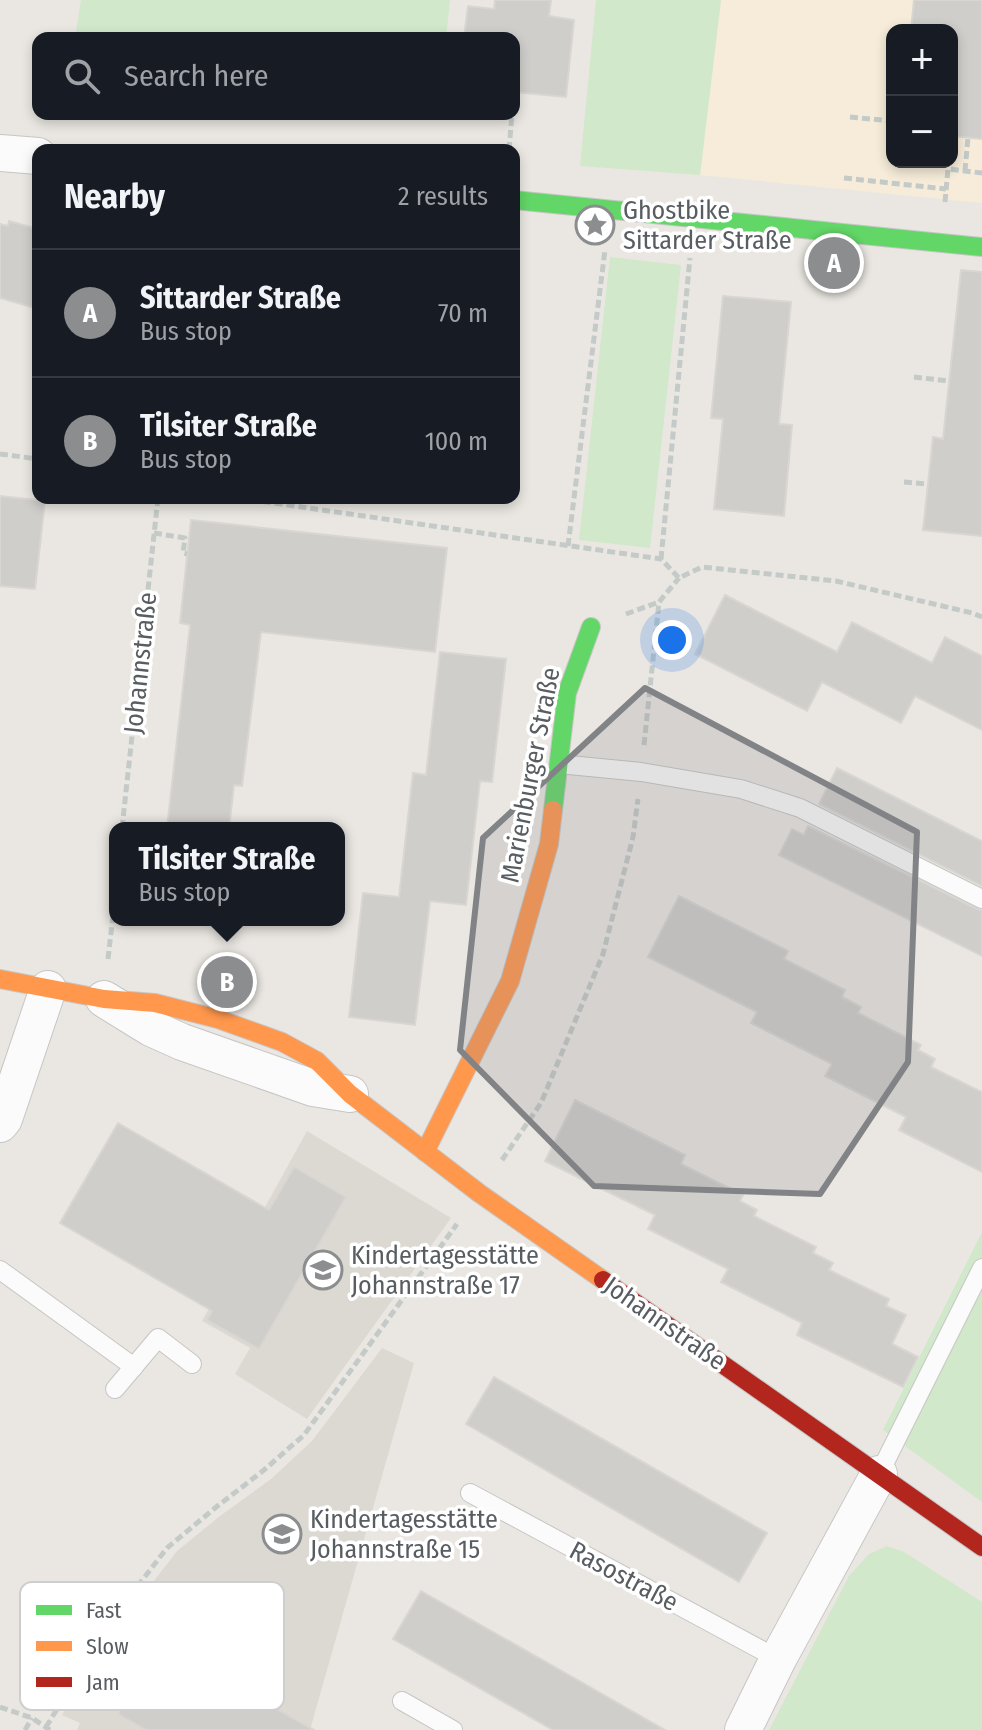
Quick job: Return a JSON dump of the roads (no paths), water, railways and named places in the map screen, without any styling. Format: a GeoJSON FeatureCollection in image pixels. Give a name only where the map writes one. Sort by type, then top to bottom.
{"type":"FeatureCollection","features":[{"type":"Feature","properties":{"kind":"street"},"geometry":{"type":"LineString","coordinates":[[0,153],[32,156]]}},
{"type":"Feature","properties":{"kind":"street"},"geometry":{"type":"LineString","coordinates":[[520,201],[982,247]]}},
{"type":"Feature","properties":{"kind":"street","name":"Marienburger Straße"},"geometry":{"type":"LineString","coordinates":[[425,1152],[510,981],[549,844],[567,693],[591,627]]}},
{"type":"Feature","properties":{"kind":"street","name":"Johannstraße"},"geometry":{"type":"LineString","coordinates":[[0,979],[104,999],[151,1028],[182,1042],[313,1088],[350,1094],[479,1193],[982,1547]]}},
{"type":"Feature","properties":{"kind":"street"},"geometry":{"type":"LineString","coordinates":[[0,1124],[48,989]]}},
{"type":"Feature","properties":{"kind":"street"},"geometry":{"type":"LineString","coordinates":[[743,1730],[778,1659],[879,1474]]}},
{"type":"Feature","properties":{"kind":"lane"},"geometry":{"type":"LineString","coordinates":[[559,764],[641,772],[741,789],[800,808],[982,899]]}},
{"type":"Feature","properties":{"kind":"lane"},"geometry":{"type":"LineString","coordinates":[[879,1474],[982,1268]]}},
{"type":"Feature","properties":{"kind":"lane"},"geometry":{"type":"LineString","coordinates":[[0,1270],[134,1367]]}},
{"type":"Feature","properties":{"kind":"lane"},"geometry":{"type":"LineString","coordinates":[[115,1389],[158,1338],[192,1364]]}},
{"type":"Feature","properties":{"kind":"lane","name":"Rasostraße"},"geometry":{"type":"LineString","coordinates":[[470,1493],[778,1659]]}},
{"type":"Feature","properties":{"kind":"lane"},"geometry":{"type":"LineString","coordinates":[[402,1701],[453,1730]]}},
{"type":"Feature","properties":{"kind":"place","name":"Ghostbike Sittarder Straße"},"geometry":{"type":"Point","coordinates":[595,225]}},
{"type":"Feature","properties":{"kind":"place","name":"Sittarder Straße"},"geometry":{"type":"Point","coordinates":[834,263]}},
{"type":"Feature","properties":{"kind":"place","name":"Tilsiter Straße"},"geometry":{"type":"Point","coordinates":[227,982]}},
{"type":"Feature","properties":{"kind":"place","name":"Kindertagesstätte Johannstraße 17"},"geometry":{"type":"Point","coordinates":[323,1270]}},
{"type":"Feature","properties":{"kind":"place","name":"Kindertagesstätte Johannstraße 15"},"geometry":{"type":"Point","coordinates":[282,1534]}}]}
